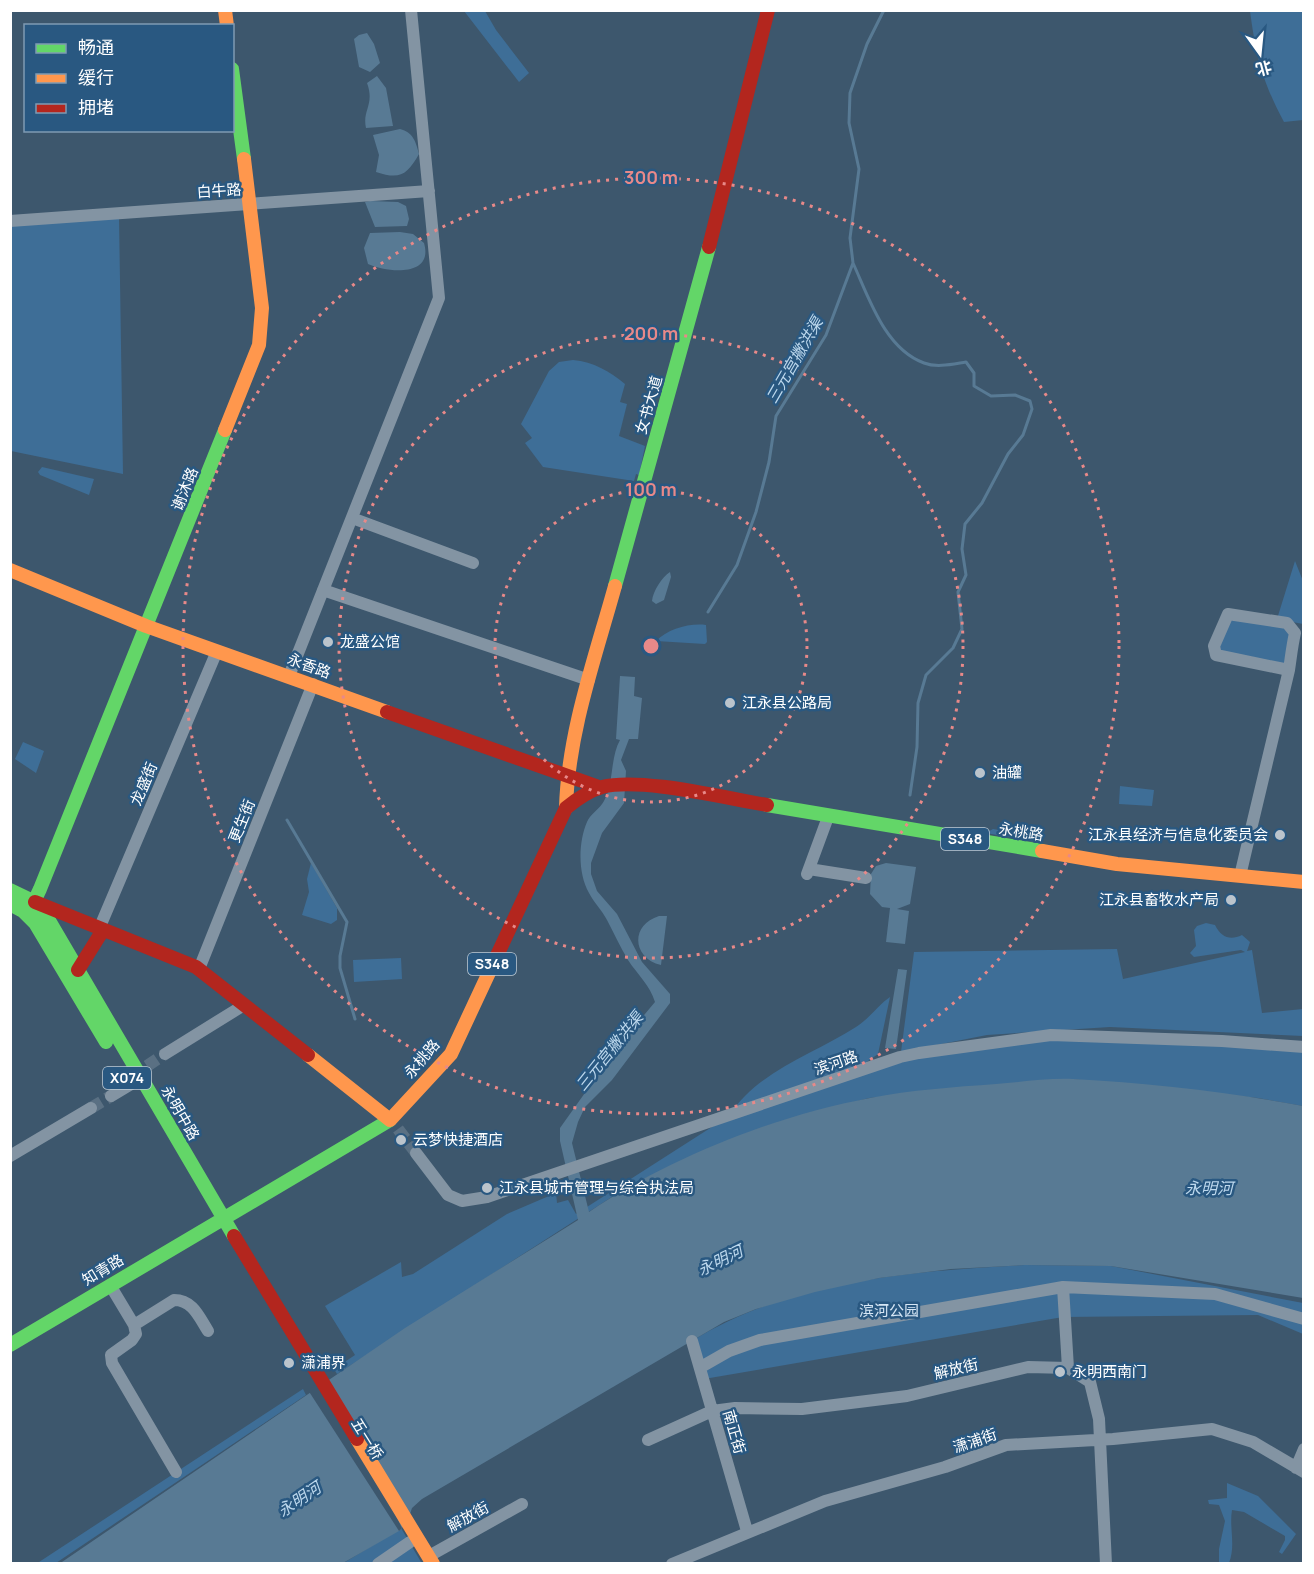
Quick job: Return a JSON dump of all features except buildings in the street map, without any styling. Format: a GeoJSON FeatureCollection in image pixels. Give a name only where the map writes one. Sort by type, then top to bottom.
{"type":"FeatureCollection","features":[{"type":"Feature","properties":{"kind":"main road","name":"女书大道"},"geometry":{"type":"LineString","coordinates":[[566,808],[567,776],[589,680],[696,298],[768,10]]}},
{"type":"Feature","properties":{"kind":"main road","name":"谢沐路"},"geometry":{"type":"LineString","coordinates":[[35,902],[260,345],[262,308],[234,84]]}},
{"type":"Feature","properties":{"kind":"main road","name":"永香路"},"geometry":{"type":"LineString","coordinates":[[10,570],[146,626],[599,787]]}},
{"type":"Feature","properties":{"kind":"main road","name":"永桃路"},"geometry":{"type":"LineString","coordinates":[[218,1221],[394,1124],[451,1054],[566,808],[589,789],[628,784],[1117,864],[1304,882]]}},
{"type":"Feature","properties":{"kind":"main road"},"geometry":{"type":"LineString","coordinates":[[10,889],[34,886],[45,878],[48,897],[68,917]]}},
{"type":"Feature","properties":{"kind":"main road"},"geometry":{"type":"LineString","coordinates":[[10,889],[68,917],[199,969],[394,1124]]}},
{"type":"Feature","properties":{"kind":"main road"},"geometry":{"type":"LineString","coordinates":[[10,904],[27,909],[35,902]]}},
{"type":"Feature","properties":{"kind":"main road"},"geometry":{"type":"LineString","coordinates":[[35,902],[34,913],[48,932]]}},
{"type":"Feature","properties":{"kind":"main road"},"geometry":{"type":"LineString","coordinates":[[10,904],[23,911],[48,932]]}},
{"type":"Feature","properties":{"kind":"main road"},"geometry":{"type":"LineString","coordinates":[[48,932],[56,922],[68,917]]}},
{"type":"Feature","properties":{"kind":"main road"},"geometry":{"type":"LineString","coordinates":[[78,970],[101,930]]}},
{"type":"Feature","properties":{"kind":"main road","name":"永明中路"},"geometry":{"type":"LineString","coordinates":[[48,932],[78,970],[218,1221],[307,1366]]}},
{"type":"Feature","properties":{"kind":"main road","name":"永明中路"},"geometry":{"type":"LineString","coordinates":[[48,932],[138,1074]]}},
{"type":"Feature","properties":{"kind":"main road","name":"知青路"},"geometry":{"type":"LineString","coordinates":[[10,1345],[218,1221]]}},
{"type":"Feature","properties":{"kind":"main road","name":"五一桥"},"geometry":{"type":"LineString","coordinates":[[307,1366],[405,1526]]}},
{"type":"Feature","properties":{"kind":"main road","name":"X074"},"geometry":{"type":"LineString","coordinates":[[405,1526],[410,1542],[428,1561]]}},
{"type":"Feature","properties":{"kind":"main road","name":"X074"},"geometry":{"type":"LineString","coordinates":[[405,1526],[428,1561]]}},
{"type":"Feature","properties":{"kind":"street"},"geometry":{"type":"LineString","coordinates":[[289,676],[439,298],[411,10]]}},
{"type":"Feature","properties":{"kind":"street","name":"白牛路"},"geometry":{"type":"LineString","coordinates":[[10,220],[429,191]]}},
{"type":"Feature","properties":{"kind":"street"},"geometry":{"type":"LineString","coordinates":[[352,518],[473,563]]}},
{"type":"Feature","properties":{"kind":"street"},"geometry":{"type":"LineString","coordinates":[[324,590],[589,680]]}},
{"type":"Feature","properties":{"kind":"street"},"geometry":{"type":"LineString","coordinates":[[1240,876],[1289,670],[1289,654],[1295,633],[1291,626],[1228,614],[1214,646],[1216,655],[1289,670]]}},
{"type":"Feature","properties":{"kind":"street","name":"龙盛街"},"geometry":{"type":"LineString","coordinates":[[101,930],[217,651]]}},
{"type":"Feature","properties":{"kind":"street","name":"更生街"},"geometry":{"type":"LineString","coordinates":[[199,969],[313,684]]}},
{"type":"Feature","properties":{"kind":"street"},"geometry":{"type":"LineString","coordinates":[[828,817],[808,871],[866,878]]}},
{"type":"Feature","properties":{"kind":"street"},"geometry":{"type":"LineString","coordinates":[[165,1054],[244,1005]]}},
{"type":"Feature","properties":{"kind":"street","name":"滨河路"},"geometry":{"type":"LineString","coordinates":[[416,1153],[448,1195],[462,1201],[487,1197],[900,1057],[920,1053],[1051,1035],[1222,1041],[1304,1047]]}},
{"type":"Feature","properties":{"kind":"street"},"geometry":{"type":"LineString","coordinates":[[111,1096],[138,1074]]}},
{"type":"Feature","properties":{"kind":"street"},"geometry":{"type":"LineString","coordinates":[[10,1156],[91,1108]]}},
{"type":"Feature","properties":{"kind":"street"},"geometry":{"type":"LineString","coordinates":[[110,1285],[134,1324],[135,1334],[132,1340],[114,1351],[111,1355],[112,1363],[176,1472]]}},
{"type":"Feature","properties":{"kind":"street"},"geometry":{"type":"LineString","coordinates":[[701,1367],[729,1351],[760,1340],[1063,1287],[1215,1294],[1304,1319]]}},
{"type":"Feature","properties":{"kind":"street"},"geometry":{"type":"LineString","coordinates":[[1063,1287],[1068,1368],[1090,1382],[1099,1419],[1106,1563]]}},
{"type":"Feature","properties":{"kind":"street"},"geometry":{"type":"LineString","coordinates":[[134,1324],[174,1300],[179,1300],[194,1308],[208,1331]]}},
{"type":"Feature","properties":{"kind":"street","name":"南正街"},"geometry":{"type":"LineString","coordinates":[[692,1341],[747,1531]]}},
{"type":"Feature","properties":{"kind":"street","name":"解放街"},"geometry":{"type":"LineString","coordinates":[[648,1440],[712,1411],[735,1408],[802,1409],[907,1396],[1028,1367],[1068,1368]]}},
{"type":"Feature","properties":{"kind":"street","name":"潇浦街"},"geometry":{"type":"LineString","coordinates":[[672,1563],[825,1501],[945,1467],[1006,1445],[1100,1440],[1212,1429],[1253,1442],[1300,1470]]}},
{"type":"Feature","properties":{"kind":"street"},"geometry":{"type":"LineString","coordinates":[[1300,1470],[1304,1449]]}},
{"type":"Feature","properties":{"kind":"street","name":"解放街"},"geometry":{"type":"LineString","coordinates":[[428,1561],[522,1504]]}},
{"type":"Feature","properties":{"kind":"street"},"geometry":{"type":"LineString","coordinates":[[378,1563],[410,1542]]}},
{"type":"Feature","properties":{"kind":"green space"},"geometry":{"type":"Polygon","coordinates":[[[464,11],[485,11],[496,30],[529,73],[519,82],[464,11]]]}},
{"type":"Feature","properties":{"kind":"green space"},"geometry":{"type":"Polygon","coordinates":[[[1250,11],[1303,11],[1303,120],[1284,122],[1276,107],[1261,68],[1250,11]]]}},
{"type":"Feature","properties":{"kind":"green space"},"geometry":{"type":"Polygon","coordinates":[[[119,216],[123,474],[11,451],[10,217],[119,216]]]}},
{"type":"Feature","properties":{"kind":"green space"},"geometry":{"type":"Polygon","coordinates":[[[573,360],[601,368],[625,384],[620,402],[627,404],[619,436],[645,446],[639,475],[636,474],[634,481],[543,467],[525,443],[532,438],[521,424],[549,371],[559,362],[573,360]]]}},
{"type":"Feature","properties":{"kind":"green space"},"geometry":{"type":"Polygon","coordinates":[[[42,467],[94,479],[89,495],[40,475],[38,472],[42,467]]]}},
{"type":"Feature","properties":{"kind":"green space"},"geometry":{"type":"Polygon","coordinates":[[[1295,561],[1303,581],[1303,624],[1277,619],[1295,561]]]}},
{"type":"Feature","properties":{"kind":"green space"},"geometry":{"type":"Polygon","coordinates":[[[1224,619],[1291,626],[1290,667],[1216,655],[1224,619]]]}},
{"type":"Feature","properties":{"kind":"green space"},"geometry":{"type":"Polygon","coordinates":[[[706,625],[707,642],[705,644],[656,641],[666,633],[679,628],[706,625]]]}},
{"type":"Feature","properties":{"kind":"green space"},"geometry":{"type":"Polygon","coordinates":[[[23,742],[44,751],[36,773],[15,759],[23,742]]]}},
{"type":"Feature","properties":{"kind":"green space"},"geometry":{"type":"Polygon","coordinates":[[[1120,786],[1154,790],[1152,806],[1119,804],[1120,786]]]}},
{"type":"Feature","properties":{"kind":"green space"},"geometry":{"type":"Polygon","coordinates":[[[993,829],[1037,837],[1041,843],[986,833],[993,829]]]}},
{"type":"Feature","properties":{"kind":"green space"},"geometry":{"type":"Polygon","coordinates":[[[311,863],[337,908],[337,920],[331,924],[302,915],[309,892],[307,879],[311,863]]]}},
{"type":"Feature","properties":{"kind":"green space"},"geometry":{"type":"Polygon","coordinates":[[[1206,923],[1215,925],[1226,937],[1234,938],[1242,935],[1250,942],[1247,951],[1252,950],[1262,1013],[1303,1009],[1303,1036],[1110,1027],[987,1035],[901,1052],[914,952],[1117,949],[1123,979],[1245,952],[1241,950],[1194,957],[1190,953],[1196,946],[1194,930],[1197,926],[1206,923]]]}},
{"type":"Feature","properties":{"kind":"green space"},"geometry":{"type":"Polygon","coordinates":[[[401,958],[402,979],[354,982],[353,960],[401,958]]]}},
{"type":"Feature","properties":{"kind":"green space"},"geometry":{"type":"Polygon","coordinates":[[[890,997],[878,1054],[851,1073],[900,1057],[1051,1036],[1303,1047],[1303,1106],[1258,1098],[1071,1079],[869,1098],[812,1113],[757,1130],[632,1184],[337,1374],[334,1369],[355,1355],[325,1306],[401,1262],[402,1277],[413,1274],[507,1214],[556,1193],[557,1203],[568,1200],[576,1214],[729,1116],[741,1100],[770,1075],[856,1027],[890,997]]]}},
{"type":"Feature","properties":{"kind":"green space","name":"滨河公园"},"geometry":{"type":"Polygon","coordinates":[[[1025,1265],[1111,1266],[1303,1303],[1303,1334],[1258,1315],[1063,1317],[704,1379],[692,1341],[730,1320],[770,1304],[853,1282],[939,1271],[1025,1265]]]}},
{"type":"Feature","properties":{"kind":"green space"},"geometry":{"type":"Polygon","coordinates":[[[303,1389],[306,1395],[56,1563],[36,1564],[303,1389]]]}},
{"type":"Feature","properties":{"kind":"green space"},"geometry":{"type":"Polygon","coordinates":[[[1227,1483],[1258,1496],[1296,1534],[1282,1554],[1279,1552],[1285,1536],[1244,1512],[1232,1510],[1231,1556],[1229,1563],[1219,1563],[1219,1549],[1225,1521],[1219,1505],[1209,1504],[1208,1500],[1227,1498],[1227,1483]]]}},
{"type":"Feature","properties":{"kind":"green space"},"geometry":{"type":"Polygon","coordinates":[[[401,1528],[421,1562],[418,1564],[342,1564],[401,1528]]]}},
{"type":"Feature","properties":{"kind":"water"},"geometry":{"type":"Polygon","coordinates":[[[367,33],[374,44],[380,63],[370,72],[359,67],[354,39],[367,33]]]}},
{"type":"Feature","properties":{"kind":"water"},"geometry":{"type":"Polygon","coordinates":[[[377,76],[386,88],[393,126],[366,128],[370,97],[367,83],[377,76]]]}},
{"type":"Feature","properties":{"kind":"water"},"geometry":{"type":"Polygon","coordinates":[[[400,129],[411,135],[419,154],[411,167],[402,174],[391,176],[376,172],[379,155],[373,135],[400,129]]]}},
{"type":"Feature","properties":{"kind":"water"},"geometry":{"type":"Polygon","coordinates":[[[365,202],[398,202],[406,206],[409,219],[407,226],[375,227],[365,202]]]}},
{"type":"Feature","properties":{"kind":"water"},"geometry":{"type":"Polygon","coordinates":[[[370,233],[413,234],[424,243],[425,254],[422,262],[407,270],[387,269],[368,264],[364,248],[370,233]]]}},
{"type":"Feature","properties":{"kind":"water"},"geometry":{"type":"Polygon","coordinates":[[[670,572],[671,577],[664,600],[656,604],[652,601],[654,593],[670,572]]]}},
{"type":"Feature","properties":{"kind":"water","name":"永明河"},"geometry":{"type":"Polygon","coordinates":[[[620,676],[635,677],[634,696],[642,698],[638,739],[629,739],[621,760],[626,771],[624,803],[602,833],[591,863],[591,874],[597,891],[617,914],[642,962],[670,994],[670,1003],[612,1080],[585,1107],[578,1122],[572,1143],[589,1212],[653,1174],[724,1142],[797,1116],[870,1098],[933,1089],[1054,1079],[1189,1089],[1303,1106],[1303,1298],[1111,1266],[1025,1265],[951,1269],[879,1278],[815,1292],[756,1309],[724,1322],[422,1499],[412,1508],[407,1523],[399,1531],[343,1563],[59,1564],[405,1328],[578,1220],[560,1141],[560,1128],[587,1090],[585,1087],[593,1076],[655,1002],[650,990],[628,960],[605,916],[589,893],[581,868],[584,830],[588,819],[602,804],[607,794],[620,740],[616,739],[620,676]]]}},
{"type":"Feature","properties":{"kind":"water"},"geometry":{"type":"Polygon","coordinates":[[[886,863],[916,867],[910,904],[897,909],[909,911],[905,944],[886,942],[890,908],[882,907],[870,894],[871,874],[876,866],[886,863]]]}},
{"type":"Feature","properties":{"kind":"water"},"geometry":{"type":"Polygon","coordinates":[[[659,916],[667,916],[661,965],[644,956],[638,941],[643,926],[659,916]]]}},
{"type":"Feature","properties":{"kind":"water"},"geometry":{"type":"Polygon","coordinates":[[[898,969],[907,970],[896,1049],[885,1048],[898,969]]]}},
{"type":"Feature","properties":{"kind":"pier"},"geometry":{"type":"Polygon","coordinates":[[[327,1377],[402,1528],[399,1531],[308,1390],[327,1377]]]}},
{"type":"Feature","properties":{"kind":"waterway","name":"三元宫撇洪渠"},"geometry":{"type":"LineString","coordinates":[[708,612],[737,565],[756,512],[769,462],[776,416],[826,335],[853,263],[850,238],[859,169],[849,123],[850,93],[867,44],[884,10]]}},
{"type":"Feature","properties":{"kind":"waterway","name":"三元宫撇洪渠"},"geometry":{"type":"LineString","coordinates":[[853,263],[880,321],[899,346],[910,356],[934,365],[966,362],[974,373],[974,386],[991,396],[1015,395],[1030,401],[1032,409],[1023,435],[1008,454],[982,503],[965,524],[962,549],[966,575],[958,592],[962,629],[953,648],[926,675],[918,703],[917,747],[910,795]]}},
{"type":"Feature","properties":{"kind":"waterway"},"geometry":{"type":"LineString","coordinates":[[287,820],[347,922],[340,956],[340,968],[355,1019]]}},
{"type":"Feature","properties":{"kind":"tunnel"},"geometry":{"type":"LineString","coordinates":[[147,1066],[165,1054]]}},
{"type":"Feature","properties":{"kind":"tunnel"},"geometry":{"type":"LineString","coordinates":[[91,1108],[111,1096]]}},
{"type":"Feature","properties":{"kind":"tunnel"},"geometry":{"type":"LineString","coordinates":[[398,1129],[416,1153]]}},
{"type":"Feature","properties":{"kind":"traffic: fast"},"geometry":{"type":"LineString","coordinates":[[234,84],[244,159]]}},
{"type":"Feature","properties":{"kind":"traffic: fast"},"geometry":{"type":"LineString","coordinates":[[615,586],[709,247]]}},
{"type":"Feature","properties":{"kind":"traffic: fast"},"geometry":{"type":"LineString","coordinates":[[27,909],[31,908],[40,889],[225,430]]}},
{"type":"Feature","properties":{"kind":"traffic: fast"},"geometry":{"type":"LineString","coordinates":[[767,805],[1042,851]]}},
{"type":"Feature","properties":{"kind":"traffic: fast"},"geometry":{"type":"LineString","coordinates":[[10,890],[35,902],[47,917],[234,1236]]}},
{"type":"Feature","properties":{"kind":"traffic: fast"},"geometry":{"type":"LineString","coordinates":[[10,904],[23,911],[35,923],[106,1042]]}},
{"type":"Feature","properties":{"kind":"traffic: fast"},"geometry":{"type":"LineString","coordinates":[[10,1345],[390,1120]]}},
{"type":"Feature","properties":{"kind":"traffic: slow"},"geometry":{"type":"LineString","coordinates":[[225,10],[227,24]]}},
{"type":"Feature","properties":{"kind":"traffic: slow"},"geometry":{"type":"LineString","coordinates":[[225,430],[259,345],[262,308],[244,159]]}},
{"type":"Feature","properties":{"kind":"traffic: slow"},"geometry":{"type":"LineString","coordinates":[[10,570],[146,626],[387,712]]}},
{"type":"Feature","properties":{"kind":"traffic: slow"},"geometry":{"type":"LineString","coordinates":[[566,808],[577,724],[615,586]]}},
{"type":"Feature","properties":{"kind":"traffic: slow"},"geometry":{"type":"LineString","coordinates":[[1042,851],[1117,864],[1304,882]]}},
{"type":"Feature","properties":{"kind":"traffic: slow"},"geometry":{"type":"LineString","coordinates":[[308,1055],[390,1120],[451,1054],[493,964]]}},
{"type":"Feature","properties":{"kind":"traffic: slow"},"geometry":{"type":"LineString","coordinates":[[357,1439],[433,1564]]}},
{"type":"Feature","properties":{"kind":"traffic: jam"},"geometry":{"type":"LineString","coordinates":[[709,247],[768,10]]}},
{"type":"Feature","properties":{"kind":"traffic: jam"},"geometry":{"type":"LineString","coordinates":[[387,712],[599,787]]}},
{"type":"Feature","properties":{"kind":"traffic: jam"},"geometry":{"type":"LineString","coordinates":[[493,964],[566,808],[583,796],[602,787],[660,786],[767,805]]}},
{"type":"Feature","properties":{"kind":"traffic: jam"},"geometry":{"type":"LineString","coordinates":[[35,902],[196,967],[308,1055]]}},
{"type":"Feature","properties":{"kind":"traffic: jam"},"geometry":{"type":"LineString","coordinates":[[78,970],[103,930]]}},
{"type":"Feature","properties":{"kind":"traffic: jam"},"geometry":{"type":"LineString","coordinates":[[234,1236],[357,1439]]}},
{"type":"Feature","properties":{"kind":"place","name":"龙盛公馆"},"geometry":{"type":"Point","coordinates":[328,642]}},
{"type":"Feature","properties":{"kind":"place","name":"江永县公路局"},"geometry":{"type":"Point","coordinates":[730,703]}},
{"type":"Feature","properties":{"kind":"place","name":"油罐"},"geometry":{"type":"Point","coordinates":[980,773]}},
{"type":"Feature","properties":{"kind":"place","name":"江永县经济与信息化委员会"},"geometry":{"type":"Point","coordinates":[1280,835]}},
{"type":"Feature","properties":{"kind":"place","name":"江永县畜牧水产局"},"geometry":{"type":"Point","coordinates":[1231,900]}},
{"type":"Feature","properties":{"kind":"place","name":"云梦快捷酒店"},"geometry":{"type":"Point","coordinates":[401,1140]}},
{"type":"Feature","properties":{"kind":"place","name":"江永县城市管理与综合执法局"},"geometry":{"type":"Point","coordinates":[487,1188]}},
{"type":"Feature","properties":{"kind":"place","name":"潇浦界"},"geometry":{"type":"Point","coordinates":[289,1363]}},
{"type":"Feature","properties":{"kind":"place","name":"永明西南门"},"geometry":{"type":"Point","coordinates":[1060,1372]}}]}
